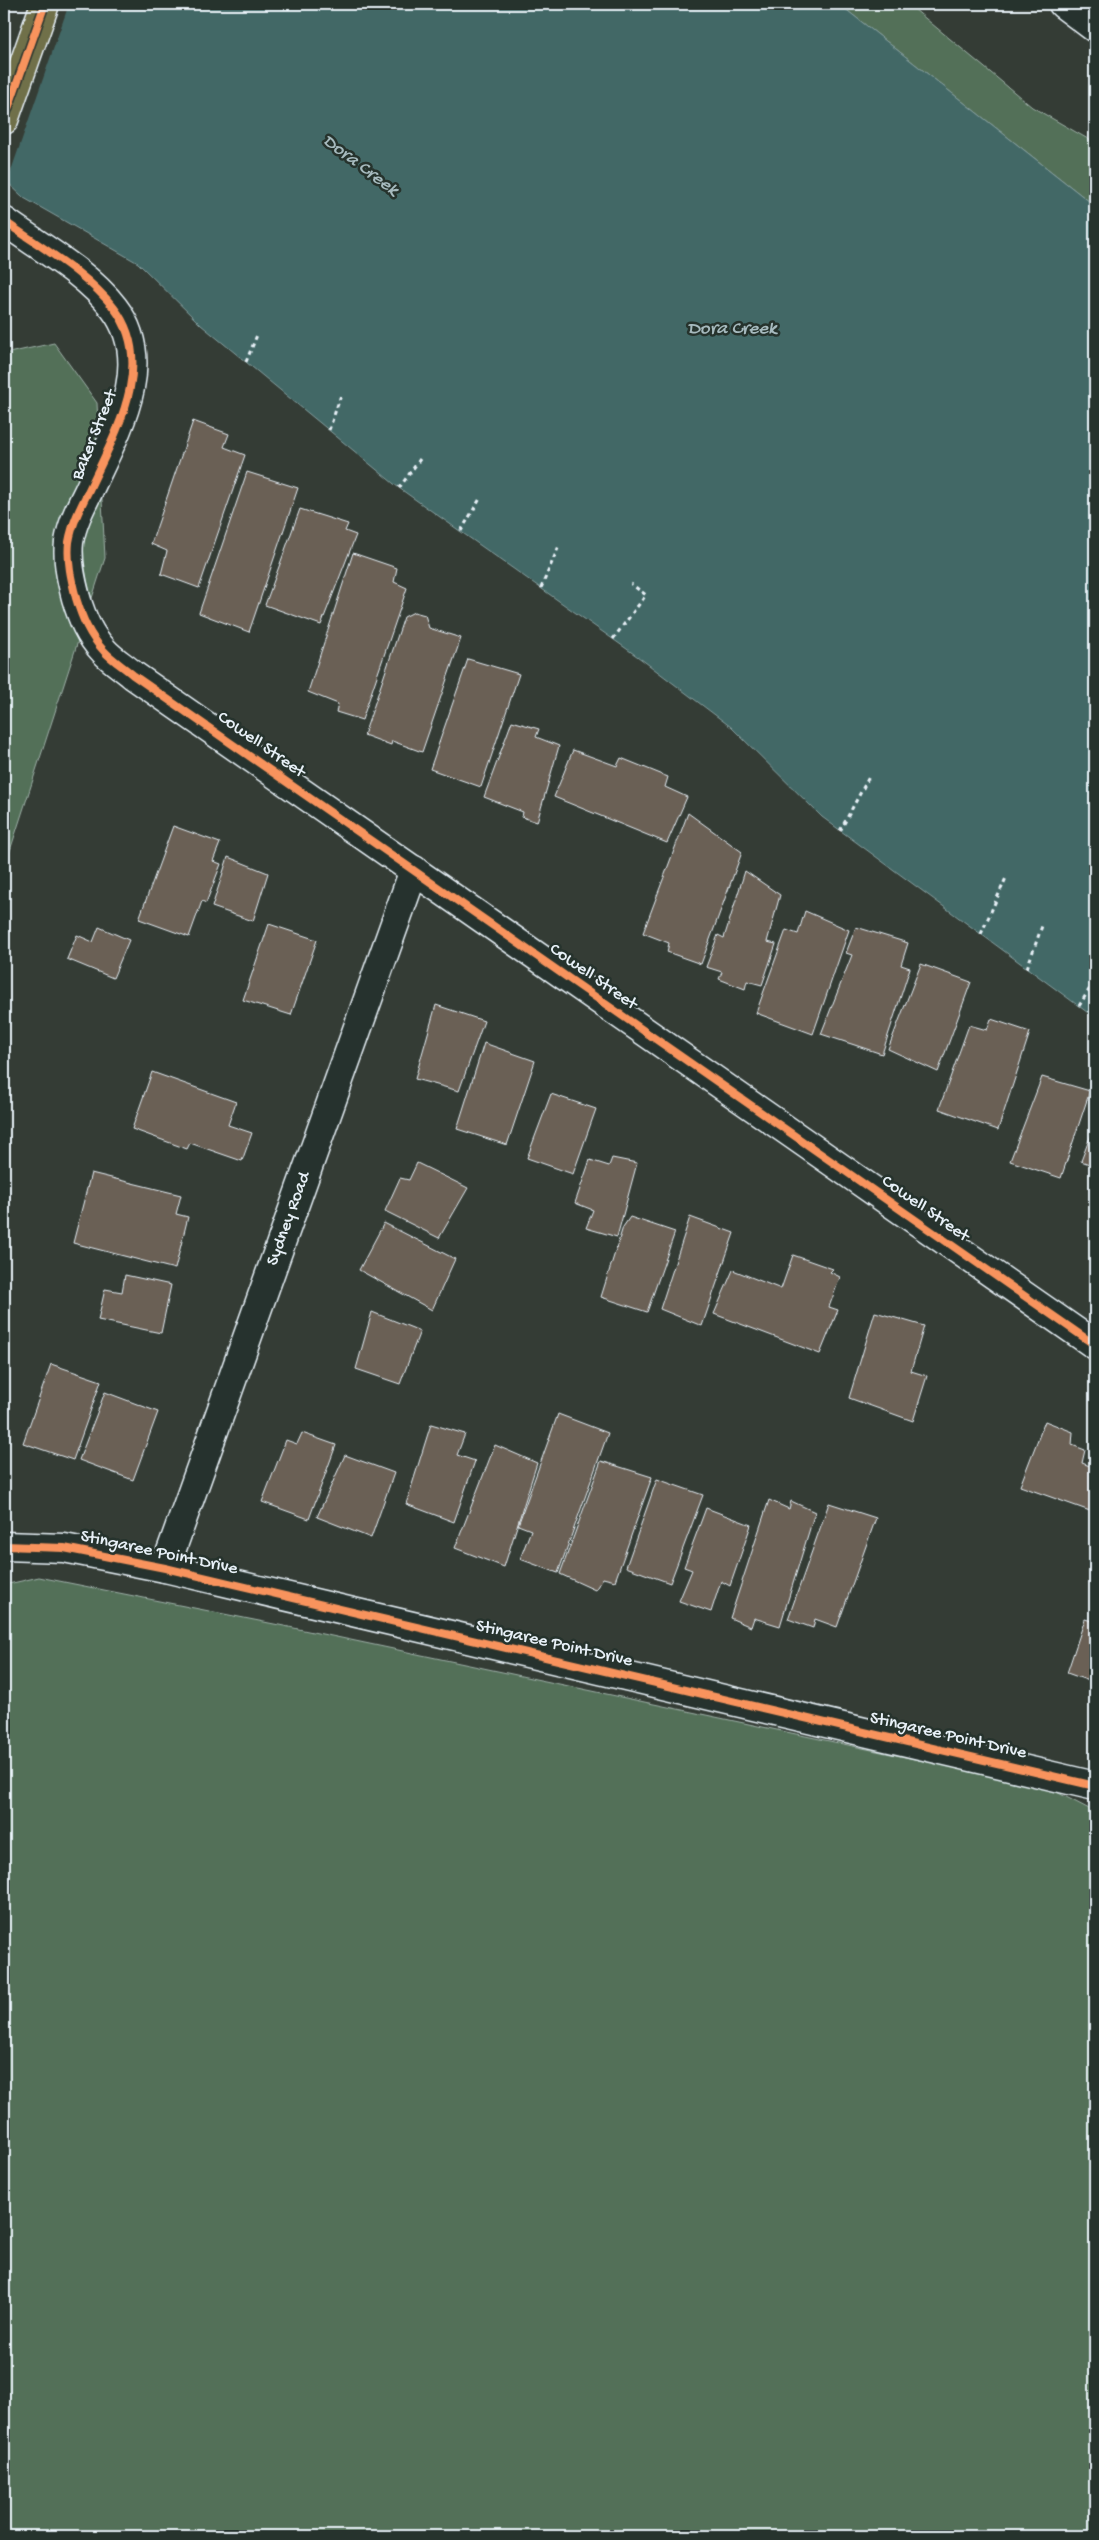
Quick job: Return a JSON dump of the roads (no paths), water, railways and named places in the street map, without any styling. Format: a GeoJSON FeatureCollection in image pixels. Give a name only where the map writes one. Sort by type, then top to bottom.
{"type":"FeatureCollection","features":[{"type":"Feature","properties":{"kind":"main road"},"geometry":{"type":"LineString","coordinates":[[4,120],[44,4]]}},
{"type":"Feature","properties":{"kind":"street"},"geometry":{"type":"LineString","coordinates":[[1063,4],[1095,28]]}},
{"type":"Feature","properties":{"kind":"street","name":"Baker Street"},"geometry":{"type":"LineString","coordinates":[[4,221],[82,276],[106,299],[115,309],[132,347],[132,378],[129,392],[118,425],[75,519],[69,541],[68,559],[71,580],[84,623]]}},
{"type":"Feature","properties":{"kind":"street","name":"Cowell Street"},"geometry":{"type":"LineString","coordinates":[[84,623],[104,652],[133,675],[1095,1345]]}},
{"type":"Feature","properties":{"kind":"street","name":"Sydney Road"},"geometry":{"type":"LineString","coordinates":[[165,1568],[414,870]]}},
{"type":"Feature","properties":{"kind":"street","name":"Stingaree Point Drive"},"geometry":{"type":"LineString","coordinates":[[4,1546],[64,1548],[165,1568],[1095,1786]]}},
{"type":"Feature","properties":{"kind":"water","name":"Dora Creek"},"geometry":{"type":"Polygon","coordinates":[[[4,4],[839,4],[1095,206],[1095,1018],[822,817],[731,727],[641,659],[399,488],[201,325],[138,263],[24,198],[4,179],[4,4]]]}}]}
